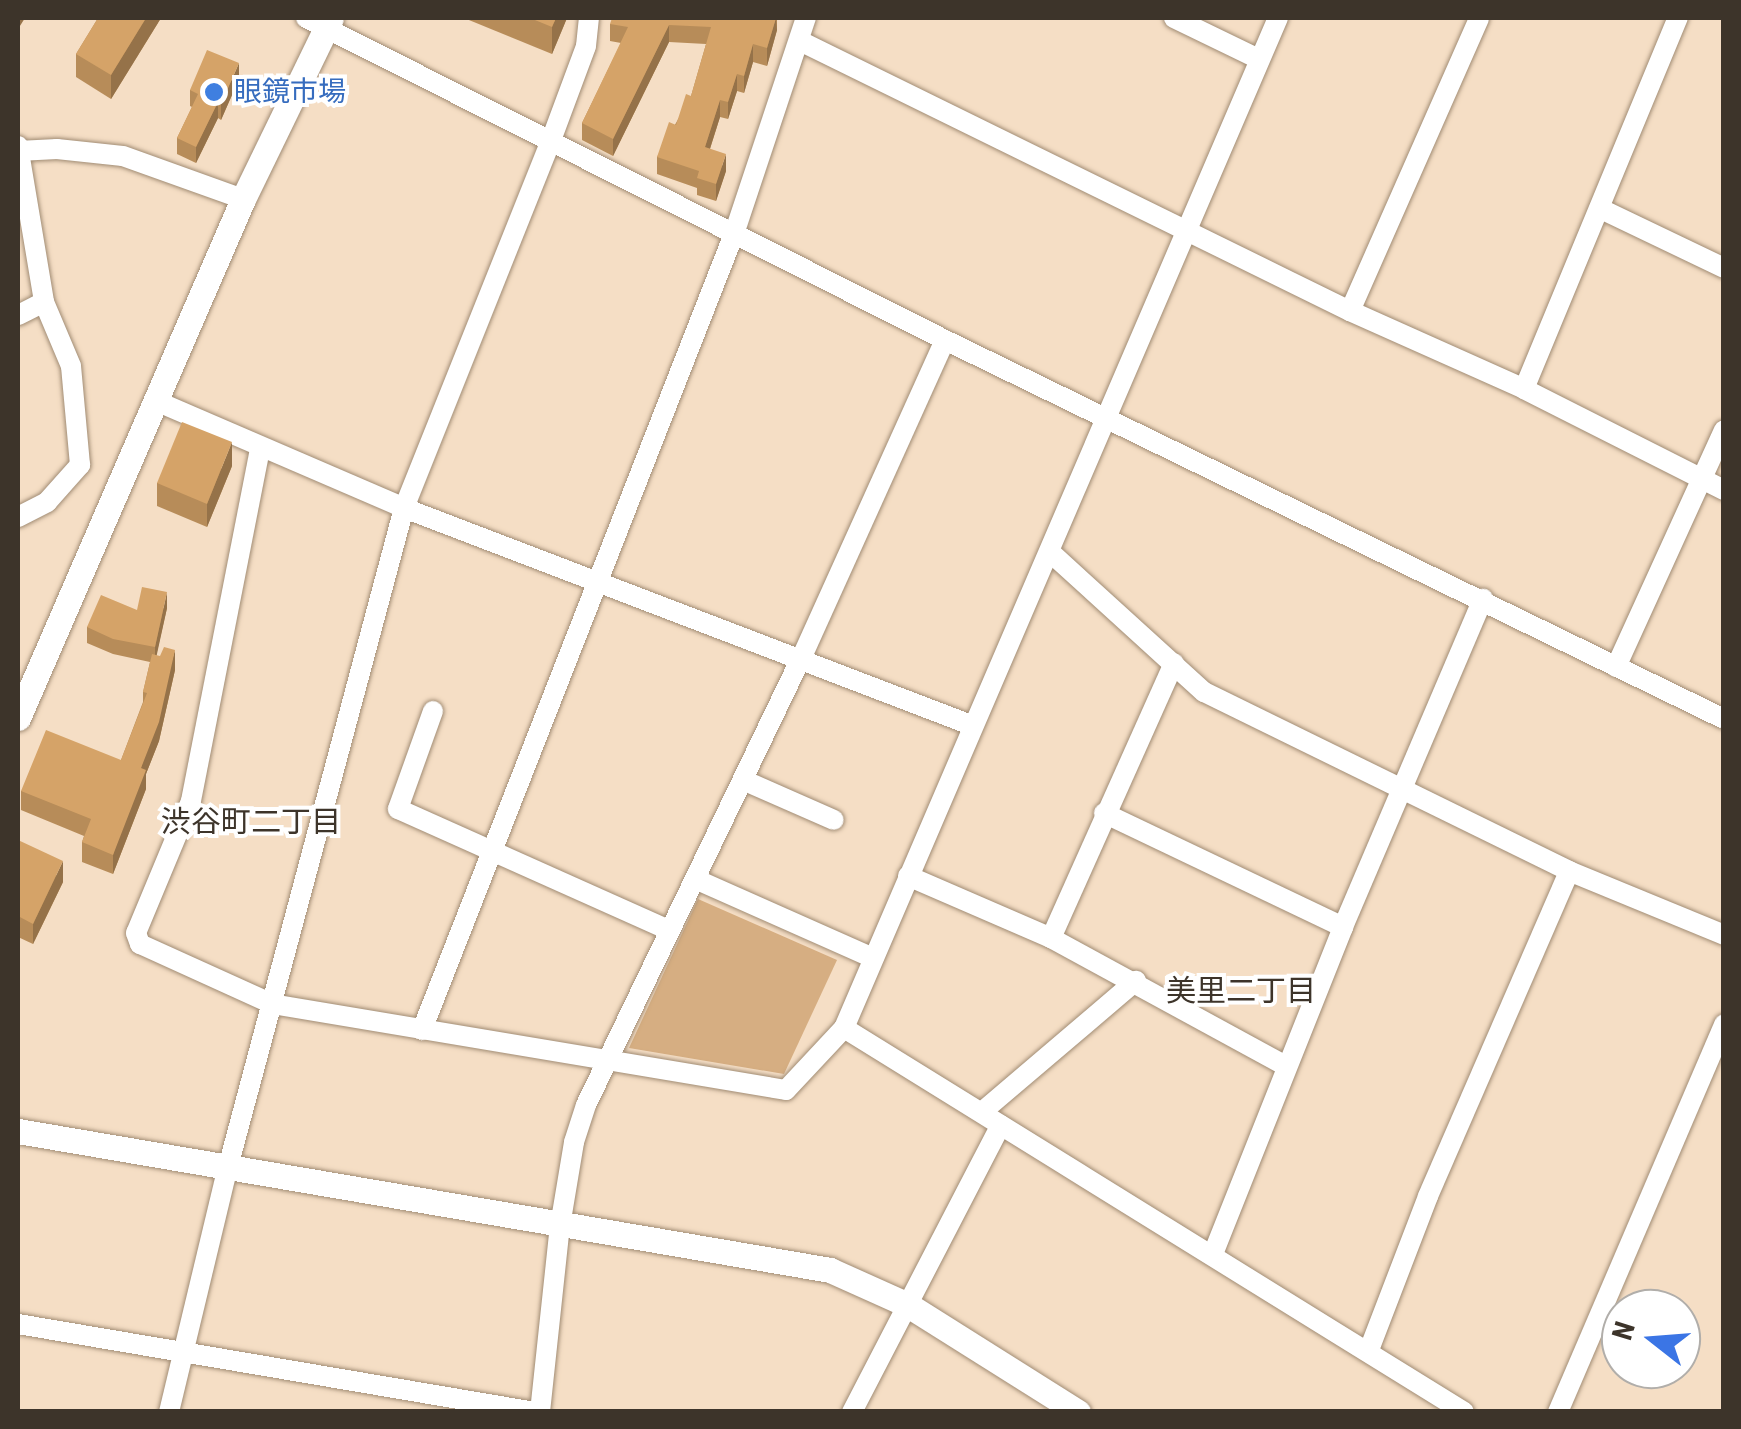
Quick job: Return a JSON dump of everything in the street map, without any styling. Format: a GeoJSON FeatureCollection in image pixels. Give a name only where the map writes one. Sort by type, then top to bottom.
{"type":"FeatureCollection","features":[{"type":"Feature","properties":{"kind":"street"},"geometry":{"type":"LineString","coordinates":[[170,1412],[228,1166],[404,508],[550,143],[586,46],[590,18]]}},
{"type":"Feature","properties":{"kind":"street"},"geometry":{"type":"LineString","coordinates":[[422,1030],[734,234],[806,18]]}},
{"type":"Feature","properties":{"kind":"street"},"geometry":{"type":"LineString","coordinates":[[1174,18],[1259,59]]}},
{"type":"Feature","properties":{"kind":"street"},"geometry":{"type":"LineString","coordinates":[[260,449],[191,801],[136,933],[140,944],[272,1004],[786,1090],[844,1028],[970,725],[1050,552],[1278,18]]}},
{"type":"Feature","properties":{"kind":"street"},"geometry":{"type":"LineString","coordinates":[[1350,311],[1479,18]]}},
{"type":"Feature","properties":{"kind":"street"},"geometry":{"type":"LineString","coordinates":[[1524,389],[1678,18]]}},
{"type":"Feature","properties":{"kind":"street"},"geometry":{"type":"LineString","coordinates":[[18,718],[321,22],[550,143],[945,340],[1724,719]]}},
{"type":"Feature","properties":{"kind":"street"},"geometry":{"type":"LineString","coordinates":[[800,41],[1350,311],[1524,389],[1724,490]]}},
{"type":"Feature","properties":{"kind":"street"},"geometry":{"type":"LineString","coordinates":[[18,517],[47,502],[80,465],[71,366],[44,302],[19,149],[124,156],[243,199]]}},
{"type":"Feature","properties":{"kind":"street"},"geometry":{"type":"LineString","coordinates":[[1601,210],[1724,268]]}},
{"type":"Feature","properties":{"kind":"street"},"geometry":{"type":"LineString","coordinates":[[18,314],[44,302]]}},
{"type":"Feature","properties":{"kind":"street"},"geometry":{"type":"LineString","coordinates":[[18,1324],[538,1412],[560,1226],[574,1142],[586,1105],[610,1063],[668,930],[800,661],[945,340]]}},
{"type":"Feature","properties":{"kind":"street"},"geometry":{"type":"LineString","coordinates":[[156,401],[404,508],[970,725]]}},
{"type":"Feature","properties":{"kind":"street"},"geometry":{"type":"LineString","coordinates":[[1616,667],[1724,430]]}},
{"type":"Feature","properties":{"kind":"street"},"geometry":{"type":"LineString","coordinates":[[1050,552],[1204,692],[1569,870],[1724,935]]}},
{"type":"Feature","properties":{"kind":"street"},"geometry":{"type":"LineString","coordinates":[[1213,1254],[1343,927],[1484,600]]}},
{"type":"Feature","properties":{"kind":"street"},"geometry":{"type":"LineString","coordinates":[[1051,938],[1104,812],[1174,663]]}},
{"type":"Feature","properties":{"kind":"street"},"geometry":{"type":"LineString","coordinates":[[432,711],[398,809],[668,930]]}},
{"type":"Feature","properties":{"kind":"street"},"geometry":{"type":"LineString","coordinates":[[742,780],[834,820]]}},
{"type":"Feature","properties":{"kind":"street"},"geometry":{"type":"LineString","coordinates":[[1104,812],[1343,927]]}},
{"type":"Feature","properties":{"kind":"street"},"geometry":{"type":"LineString","coordinates":[[1369,1350],[1428,1196],[1569,870]]}},
{"type":"Feature","properties":{"kind":"street"},"geometry":{"type":"LineString","coordinates":[[908,876],[1051,938],[1286,1066]]}},
{"type":"Feature","properties":{"kind":"street"},"geometry":{"type":"LineString","coordinates":[[695,879],[873,958]]}},
{"type":"Feature","properties":{"kind":"street"},"geometry":{"type":"LineString","coordinates":[[984,1112],[1136,981]]}},
{"type":"Feature","properties":{"kind":"street"},"geometry":{"type":"LineString","coordinates":[[1558,1412],[1724,1024]]}},
{"type":"Feature","properties":{"kind":"street"},"geometry":{"type":"LineString","coordinates":[[844,1028],[1464,1412]]}},
{"type":"Feature","properties":{"kind":"street"},"geometry":{"type":"LineString","coordinates":[[852,1412],[1001,1125]]}},
{"type":"Feature","properties":{"kind":"street"},"geometry":{"type":"LineString","coordinates":[[18,1130],[560,1226],[687,1242],[830,1270],[908,1304],[1078,1412]]}},
{"type":"Feature","properties":{"kind":"shaded area"},"geometry":{"type":"Polygon","coordinates":[[[698,899],[837,960],[784,1074],[629,1048],[698,899]]]}},
{"type":"Feature","properties":{"kind":"building"},"geometry":{"type":"Polygon","coordinates":[[[98,18],[146,18],[111,75],[76,54],[98,18]]]}},
{"type":"Feature","properties":{"kind":"building"},"geometry":{"type":"Polygon","coordinates":[[[530,18],[556,18],[552,27],[530,18]]]}},
{"type":"Feature","properties":{"kind":"building"},"geometry":{"type":"Polygon","coordinates":[[[612,18],[776,18],[767,48],[753,44],[744,76],[737,74],[728,102],[720,100],[705,147],[726,154],[716,184],[697,178],[699,171],[657,157],[669,122],[676,125],[686,94],[691,96],[711,27],[669,25],[613,139],[582,123],[628,27],[610,24],[612,18]]]}},
{"type":"Feature","properties":{"kind":"building"},"geometry":{"type":"Polygon","coordinates":[[[207,50],[239,63],[196,147],[177,138],[198,94],[190,90],[207,50]]]}},
{"type":"Feature","properties":{"kind":"building"},"geometry":{"type":"Polygon","coordinates":[[[182,422],[232,442],[207,504],[157,483],[182,422]]]}},
{"type":"Feature","properties":{"kind":"building"},"geometry":{"type":"Polygon","coordinates":[[[142,587],[167,592],[155,647],[113,639],[87,627],[101,595],[137,610],[142,587]]]}},
{"type":"Feature","properties":{"kind":"building"},"geometry":{"type":"Polygon","coordinates":[[[164,647],[175,650],[159,722],[141,768],[146,770],[113,855],[82,842],[91,819],[21,791],[46,730],[121,760],[147,693],[143,692],[152,654],[160,656],[164,647]]]}},
{"type":"Feature","properties":{"kind":"building"},"geometry":{"type":"Polygon","coordinates":[[[18,840],[63,861],[33,924],[18,916],[18,840]]]}},
{"type":"Feature","properties":{"kind":"place","name":"眼鏡市場"},"geometry":{"type":"Point","coordinates":[214,92]}},
{"type":"Feature","properties":{"kind":"district","name":"渋谷町二丁目"},"geometry":{"type":"Point","coordinates":[251,822]}},
{"type":"Feature","properties":{"kind":"district","name":"美里二丁目"},"geometry":{"type":"Point","coordinates":[1241,991]}}]}
